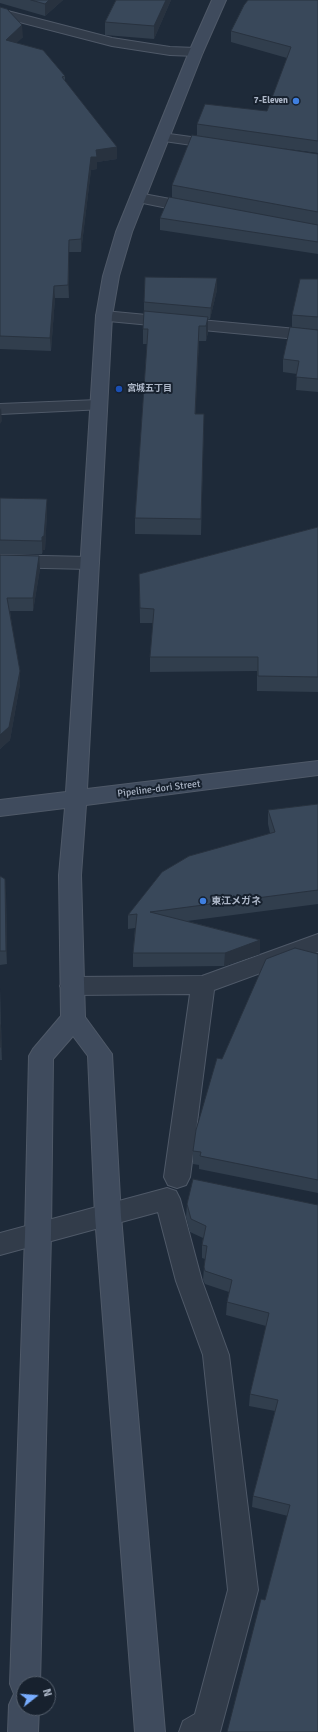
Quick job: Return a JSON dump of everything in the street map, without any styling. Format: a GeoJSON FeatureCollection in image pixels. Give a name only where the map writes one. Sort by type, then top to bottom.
{"type":"FeatureCollection","features":[{"type":"Feature","properties":{"kind":"street"},"geometry":{"type":"LineString","coordinates":[[0,6],[8,0]]}},
{"type":"Feature","properties":{"kind":"street"},"geometry":{"type":"LineString","coordinates":[[150,1732],[108,1216],[100,1054],[73,1019],[70,875],[76,799],[104,316],[111,276],[124,232],[196,52],[219,0]]}},
{"type":"Feature","properties":{"kind":"street"},"geometry":{"type":"LineString","coordinates":[[0,13],[112,42],[170,51],[196,52]]}},
{"type":"Feature","properties":{"kind":"street"},"geometry":{"type":"LineString","coordinates":[[162,137],[231,147]]}},
{"type":"Feature","properties":{"kind":"street"},"geometry":{"type":"LineString","coordinates":[[138,198],[209,211]]}},
{"type":"Feature","properties":{"kind":"street"},"geometry":{"type":"LineString","coordinates":[[104,316],[318,336]]}},
{"type":"Feature","properties":{"kind":"street"},"geometry":{"type":"LineString","coordinates":[[0,409],[98,405]]}},
{"type":"Feature","properties":{"kind":"street"},"geometry":{"type":"LineString","coordinates":[[0,561],[89,563]]}},
{"type":"Feature","properties":{"kind":"street","name":"Pipeline-dori Street"},"geometry":{"type":"LineString","coordinates":[[0,808],[318,768]]}},
{"type":"Feature","properties":{"kind":"street"},"geometry":{"type":"LineString","coordinates":[[72,986],[203,985],[318,943]]}},
{"type":"Feature","properties":{"kind":"street"},"geometry":{"type":"LineString","coordinates":[[194,1732],[208,1724],[243,1590],[216,1355],[189,1281],[182,1186],[203,985]]}},
{"type":"Feature","properties":{"kind":"street"},"geometry":{"type":"LineString","coordinates":[[25,1676],[38,1235],[41,1056],[73,1019]]}},
{"type":"Feature","properties":{"kind":"street"},"geometry":{"type":"LineString","coordinates":[[0,1244],[108,1216],[182,1186]]}},
{"type":"Feature","properties":{"kind":"street"},"geometry":{"type":"LineString","coordinates":[[23,1732],[24,1716]]}},
{"type":"Feature","properties":{"kind":"building"},"geometry":{"type":"Polygon","coordinates":[[[31,0],[49,0],[45,4],[31,0]]]}},
{"type":"Feature","properties":{"kind":"building"},"geometry":{"type":"Polygon","coordinates":[[[116,0],[166,0],[154,26],[105,22],[116,0]]]}},
{"type":"Feature","properties":{"kind":"building"},"geometry":{"type":"Polygon","coordinates":[[[248,0],[318,0],[318,141],[197,124],[205,104],[267,111],[291,47],[231,31],[248,0]]]}},
{"type":"Feature","properties":{"kind":"building"},"geometry":{"type":"Polygon","coordinates":[[[0,7],[7,9],[22,25],[6,40],[43,50],[65,76],[62,77],[117,147],[96,150],[97,157],[91,157],[81,239],[69,240],[68,285],[54,286],[50,338],[0,336],[0,7]]]}},
{"type":"Feature","properties":{"kind":"building"},"geometry":{"type":"Polygon","coordinates":[[[192,135],[318,154],[318,212],[172,185],[192,135]]]}},
{"type":"Feature","properties":{"kind":"building"},"geometry":{"type":"Polygon","coordinates":[[[169,197],[318,225],[318,242],[160,218],[169,197]]]}},
{"type":"Feature","properties":{"kind":"building"},"geometry":{"type":"Polygon","coordinates":[[[145,277],[217,278],[211,308],[144,302],[145,277]]]}},
{"type":"Feature","properties":{"kind":"building"},"geometry":{"type":"Polygon","coordinates":[[[300,279],[318,279],[318,317],[292,315],[300,279]]]}},
{"type":"Feature","properties":{"kind":"building"},"geometry":{"type":"Polygon","coordinates":[[[144,311],[208,317],[206,326],[199,326],[195,414],[204,414],[201,519],[135,518],[148,329],[143,329],[144,311]]]}},
{"type":"Feature","properties":{"kind":"building"},"geometry":{"type":"Polygon","coordinates":[[[290,327],[318,330],[318,379],[296,377],[299,361],[283,359],[290,327]]]}},
{"type":"Feature","properties":{"kind":"building"},"geometry":{"type":"Polygon","coordinates":[[[0,498],[47,499],[44,536],[42,537],[42,541],[0,540],[0,498]]]}},
{"type":"Feature","properties":{"kind":"building"},"geometry":{"type":"Polygon","coordinates":[[[318,527],[318,677],[258,676],[258,657],[150,657],[154,609],[140,608],[139,574],[318,527]]]}},
{"type":"Feature","properties":{"kind":"building"},"geometry":{"type":"Polygon","coordinates":[[[0,555],[39,556],[33,598],[7,598],[20,671],[9,727],[0,735],[0,555]]]}},
{"type":"Feature","properties":{"kind":"building"},"geometry":{"type":"Polygon","coordinates":[[[318,804],[318,890],[150,912],[260,940],[225,953],[133,953],[137,914],[128,915],[162,872],[189,856],[275,832],[268,810],[318,804]]]}},
{"type":"Feature","properties":{"kind":"building"},"geometry":{"type":"Polygon","coordinates":[[[0,876],[5,879],[6,951],[0,951],[0,876]]]}},
{"type":"Feature","properties":{"kind":"building"},"geometry":{"type":"Polygon","coordinates":[[[295,948],[318,954],[318,1180],[200,1156],[201,1152],[193,1151],[196,1130],[217,1058],[222,1059],[266,959],[295,948]]]}},
{"type":"Feature","properties":{"kind":"building"},"geometry":{"type":"Polygon","coordinates":[[[0,1025],[1,1047],[0,1047],[0,1025]]]}},
{"type":"Feature","properties":{"kind":"building"},"geometry":{"type":"Polygon","coordinates":[[[193,1179],[318,1205],[318,1732],[227,1732],[261,1599],[265,1600],[290,1505],[253,1496],[278,1400],[250,1394],[269,1313],[227,1302],[232,1280],[205,1271],[204,1267],[207,1246],[202,1245],[206,1226],[191,1219],[187,1204],[193,1179]]]}},
{"type":"Feature","properties":{"kind":"place","name":"7-Eleven"},"geometry":{"type":"Point","coordinates":[296,101]}},
{"type":"Feature","properties":{"kind":"place","name":"宮城五丁目"},"geometry":{"type":"Point","coordinates":[119,389]}},
{"type":"Feature","properties":{"kind":"place","name":"東江メガネ"},"geometry":{"type":"Point","coordinates":[203,901]}}]}
